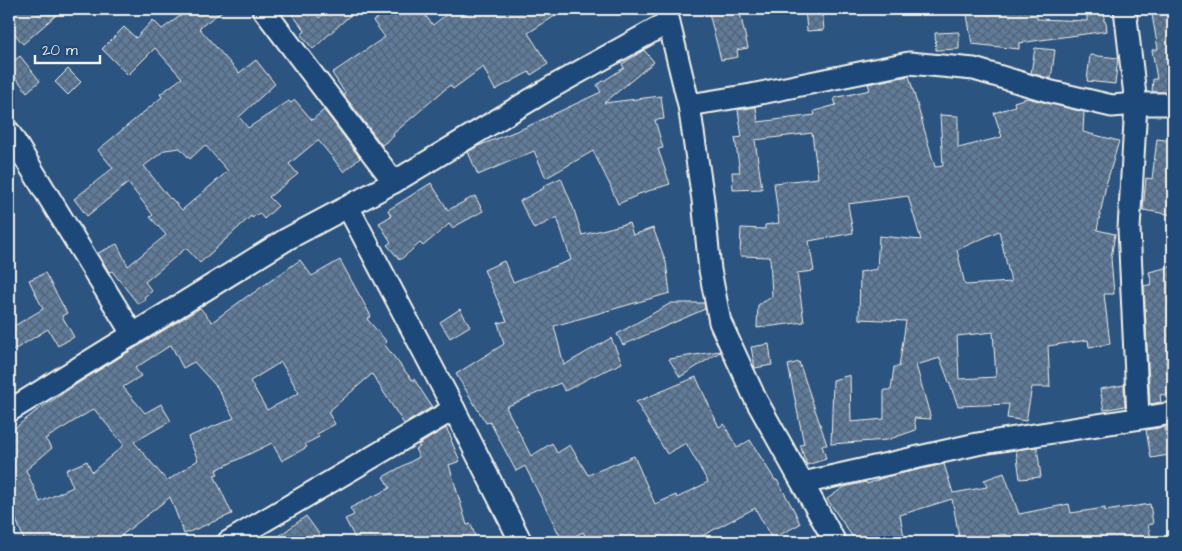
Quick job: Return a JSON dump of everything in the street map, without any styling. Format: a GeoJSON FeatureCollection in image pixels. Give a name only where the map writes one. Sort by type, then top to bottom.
{"type":"FeatureCollection","features":[{"type":"Feature","properties":{"kind":"street"},"geometry":{"type":"LineString","coordinates":[[263,9],[394,182]]}},
{"type":"Feature","properties":{"kind":"street"},"geometry":{"type":"LineString","coordinates":[[1125,9],[1136,104],[1129,229],[1138,417]]}},
{"type":"Feature","properties":{"kind":"street"},"geometry":{"type":"LineString","coordinates":[[9,411],[287,239],[394,182],[667,16],[689,105],[703,200],[710,270],[720,322],[755,398],[835,542]]}},
{"type":"Feature","properties":{"kind":"street"},"geometry":{"type":"LineString","coordinates":[[689,105],[751,95],[909,63],[974,68],[1052,92],[1112,106],[1173,104]]}},
{"type":"Feature","properties":{"kind":"street"},"geometry":{"type":"LineString","coordinates":[[9,132],[133,335]]}},
{"type":"Feature","properties":{"kind":"street"},"geometry":{"type":"LineString","coordinates":[[348,207],[521,542]]}},
{"type":"Feature","properties":{"kind":"street"},"geometry":{"type":"LineString","coordinates":[[228,542],[454,409]]}},
{"type":"Feature","properties":{"kind":"street"},"geometry":{"type":"LineString","coordinates":[[803,483],[977,444],[1173,412]]}},
{"type":"Feature","properties":{"kind":"building"},"geometry":{"type":"Polygon","coordinates":[[[18,9],[63,9],[23,44],[9,27],[9,17],[18,9]]]}},
{"type":"Feature","properties":{"kind":"building"},"geometry":{"type":"Polygon","coordinates":[[[190,9],[225,9],[199,28],[239,73],[256,60],[275,84],[239,117],[248,128],[289,101],[291,103],[295,100],[312,120],[324,110],[360,158],[344,172],[318,140],[289,164],[298,174],[269,197],[278,206],[264,219],[259,213],[252,218],[251,216],[200,263],[186,248],[145,282],[152,291],[144,297],[146,300],[138,304],[112,271],[109,272],[98,253],[117,244],[128,266],[166,235],[150,217],[153,215],[128,183],[87,216],[74,199],[113,168],[98,150],[162,97],[160,94],[182,78],[155,48],[128,75],[102,49],[124,27],[136,38],[153,20],[162,29],[190,9]],[[205,145],[190,159],[180,148],[165,150],[144,166],[170,199],[182,210],[228,171],[205,145]]]}},
{"type":"Feature","properties":{"kind":"building"},"geometry":{"type":"Polygon","coordinates":[[[288,9],[312,9],[319,18],[329,9],[357,9],[313,49],[301,35],[305,31],[288,9]]]}},
{"type":"Feature","properties":{"kind":"building"},"geometry":{"type":"Polygon","coordinates":[[[404,9],[420,9],[433,25],[453,9],[566,9],[528,33],[548,64],[531,75],[529,72],[495,90],[483,67],[453,89],[450,85],[382,145],[344,95],[345,93],[332,73],[385,37],[373,21],[390,10],[394,16],[404,9]]]}},
{"type":"Feature","properties":{"kind":"building"},"geometry":{"type":"Polygon","coordinates":[[[708,9],[739,9],[748,48],[737,50],[738,57],[721,60],[708,9]]]}},
{"type":"Feature","properties":{"kind":"building"},"geometry":{"type":"Polygon","coordinates":[[[805,9],[822,9],[824,30],[807,31],[805,9]]]}},
{"type":"Feature","properties":{"kind":"building"},"geometry":{"type":"Polygon","coordinates":[[[966,9],[1037,9],[1037,19],[1087,21],[1087,9],[1104,9],[1104,21],[1106,22],[1107,31],[1019,43],[1019,49],[972,44],[966,9]]]}},
{"type":"Feature","properties":{"kind":"building"},"geometry":{"type":"Polygon","coordinates":[[[1151,9],[1173,9],[1173,92],[1152,92],[1153,79],[1157,79],[1152,50],[1158,49],[1151,9]]]}},
{"type":"Feature","properties":{"kind":"building"},"geometry":{"type":"Polygon","coordinates":[[[959,32],[959,49],[936,50],[935,33],[959,32]]]}},
{"type":"Feature","properties":{"kind":"building"},"geometry":{"type":"Polygon","coordinates":[[[1035,48],[1055,50],[1051,79],[1031,73],[1035,48]]]}},
{"type":"Feature","properties":{"kind":"building"},"geometry":{"type":"Polygon","coordinates":[[[644,50],[654,62],[604,103],[661,96],[664,119],[655,120],[663,148],[658,149],[670,184],[636,195],[618,204],[593,151],[546,178],[534,151],[478,175],[468,152],[601,92],[597,85],[624,68],[622,64],[644,50]]]}},
{"type":"Feature","properties":{"kind":"building"},"geometry":{"type":"Polygon","coordinates":[[[1090,55],[1118,58],[1115,84],[1087,81],[1090,55]]]}},
{"type":"Feature","properties":{"kind":"building"},"geometry":{"type":"Polygon","coordinates":[[[20,56],[40,81],[27,92],[9,69],[9,65],[20,56]]]}},
{"type":"Feature","properties":{"kind":"building"},"geometry":{"type":"Polygon","coordinates":[[[68,69],[81,82],[68,95],[55,82],[68,69]]]}},
{"type":"Feature","properties":{"kind":"building"},"geometry":{"type":"Polygon","coordinates":[[[909,76],[935,167],[943,166],[940,115],[958,116],[958,148],[1002,137],[994,113],[1015,106],[1014,102],[1027,98],[1084,112],[1083,132],[1119,141],[1106,185],[1097,230],[1115,234],[1111,258],[1114,294],[1104,294],[1110,344],[1089,347],[1088,340],[1048,346],[1050,387],[1032,387],[1026,421],[1007,418],[1009,404],[958,406],[940,358],[916,365],[931,419],[914,418],[916,430],[887,440],[831,444],[833,380],[850,375],[851,422],[884,419],[884,390],[891,390],[894,367],[899,367],[906,321],[859,319],[860,272],[877,269],[879,236],[921,240],[908,196],[848,204],[853,233],[809,241],[814,271],[797,273],[804,322],[757,328],[758,305],[772,297],[770,257],[740,256],[741,228],[765,229],[765,225],[779,223],[774,183],[818,178],[812,133],[755,140],[762,189],[733,190],[732,172],[740,172],[735,138],[742,137],[738,110],[756,107],[758,122],[815,115],[814,111],[836,105],[834,98],[870,90],[868,84],[909,76]],[[999,231],[957,250],[965,285],[1011,282],[999,231]],[[993,332],[957,336],[959,379],[996,377],[993,332]]]}},
{"type":"Feature","properties":{"kind":"building"},"geometry":{"type":"Polygon","coordinates":[[[1157,139],[1173,141],[1173,215],[1143,210],[1146,178],[1152,179],[1157,139]]]}},
{"type":"Feature","properties":{"kind":"building"},"geometry":{"type":"Polygon","coordinates":[[[561,178],[582,235],[629,223],[633,235],[653,228],[666,262],[670,293],[554,326],[564,365],[611,338],[622,363],[565,391],[560,383],[506,407],[531,456],[552,443],[557,453],[570,445],[588,475],[634,456],[655,504],[676,495],[677,498],[708,482],[686,443],[667,454],[636,402],[696,377],[719,427],[724,424],[737,448],[750,440],[775,480],[777,480],[800,524],[772,539],[755,508],[700,537],[703,542],[589,542],[583,532],[563,542],[525,466],[516,471],[490,422],[486,423],[456,374],[504,344],[498,323],[507,321],[484,270],[504,261],[513,282],[571,260],[557,217],[534,229],[520,201],[544,188],[543,186],[561,178]]]}},
{"type":"Feature","properties":{"kind":"building"},"geometry":{"type":"Polygon","coordinates":[[[431,183],[448,210],[475,196],[483,211],[452,228],[449,224],[423,246],[420,243],[400,260],[387,245],[391,242],[379,223],[391,216],[388,210],[431,183]]]}},
{"type":"Feature","properties":{"kind":"building"},"geometry":{"type":"Polygon","coordinates":[[[300,260],[312,276],[340,260],[371,316],[367,319],[387,342],[384,344],[412,380],[414,379],[432,407],[404,424],[372,374],[328,412],[335,424],[317,434],[319,437],[305,444],[307,447],[282,461],[272,443],[216,470],[218,474],[214,475],[232,514],[184,534],[170,497],[122,535],[126,542],[25,542],[9,502],[9,430],[10,432],[36,411],[83,380],[200,308],[212,322],[300,260]],[[171,345],[135,368],[141,376],[123,387],[145,413],[161,404],[171,421],[134,442],[167,481],[198,460],[188,437],[234,418],[217,387],[194,362],[183,368],[171,345]],[[281,362],[250,381],[267,410],[299,393],[281,362]],[[94,409],[45,439],[52,448],[26,470],[40,502],[73,487],[66,470],[87,461],[92,472],[124,445],[94,409]]]}},
{"type":"Feature","properties":{"kind":"building"},"geometry":{"type":"Polygon","coordinates":[[[1173,266],[1173,361],[1166,362],[1171,394],[1160,395],[1161,402],[1150,404],[1144,286],[1152,284],[1149,272],[1173,266]]]}},
{"type":"Feature","properties":{"kind":"building"},"geometry":{"type":"Polygon","coordinates":[[[45,273],[67,313],[62,316],[74,337],[58,346],[48,329],[9,353],[9,329],[43,309],[29,280],[45,273]]]}},
{"type":"Feature","properties":{"kind":"building"},"geometry":{"type":"Polygon","coordinates":[[[671,303],[704,303],[705,309],[623,345],[617,334],[671,303]]]}},
{"type":"Feature","properties":{"kind":"building"},"geometry":{"type":"Polygon","coordinates":[[[460,309],[470,326],[450,338],[440,322],[460,309]]]}},
{"type":"Feature","properties":{"kind":"building"},"geometry":{"type":"Polygon","coordinates":[[[769,344],[772,365],[755,368],[751,347],[769,344]]]}},
{"type":"Feature","properties":{"kind":"building"},"geometry":{"type":"Polygon","coordinates":[[[720,351],[680,377],[669,359],[720,351]]]}},
{"type":"Feature","properties":{"kind":"building"},"geometry":{"type":"Polygon","coordinates":[[[799,362],[827,445],[822,445],[826,459],[807,465],[800,445],[804,444],[788,365],[799,362]]]}},
{"type":"Feature","properties":{"kind":"building"},"geometry":{"type":"Polygon","coordinates":[[[1124,385],[1125,406],[1104,410],[1100,389],[1124,385]]]}},
{"type":"Feature","properties":{"kind":"building"},"geometry":{"type":"Polygon","coordinates":[[[1165,427],[1169,455],[1151,458],[1146,430],[1165,427]]]}},
{"type":"Feature","properties":{"kind":"building"},"geometry":{"type":"Polygon","coordinates":[[[446,428],[460,461],[449,465],[467,525],[471,524],[477,542],[357,542],[345,519],[354,515],[350,508],[390,488],[383,477],[419,457],[415,449],[420,447],[418,445],[446,428]]]}},
{"type":"Feature","properties":{"kind":"building"},"geometry":{"type":"Polygon","coordinates":[[[1037,447],[1041,477],[1020,479],[1016,450],[1037,447]]]}},
{"type":"Feature","properties":{"kind":"building"},"geometry":{"type":"Polygon","coordinates":[[[944,464],[953,493],[987,487],[984,480],[1004,473],[1019,514],[1069,504],[1071,513],[1105,508],[1105,511],[1150,504],[1153,524],[1148,525],[1152,542],[1007,542],[1006,534],[960,542],[952,499],[900,515],[905,542],[856,542],[827,499],[844,487],[866,482],[867,484],[885,477],[944,464]]]}},
{"type":"Feature","properties":{"kind":"building"},"geometry":{"type":"Polygon","coordinates":[[[306,516],[325,542],[271,542],[306,516]]]}}]}
